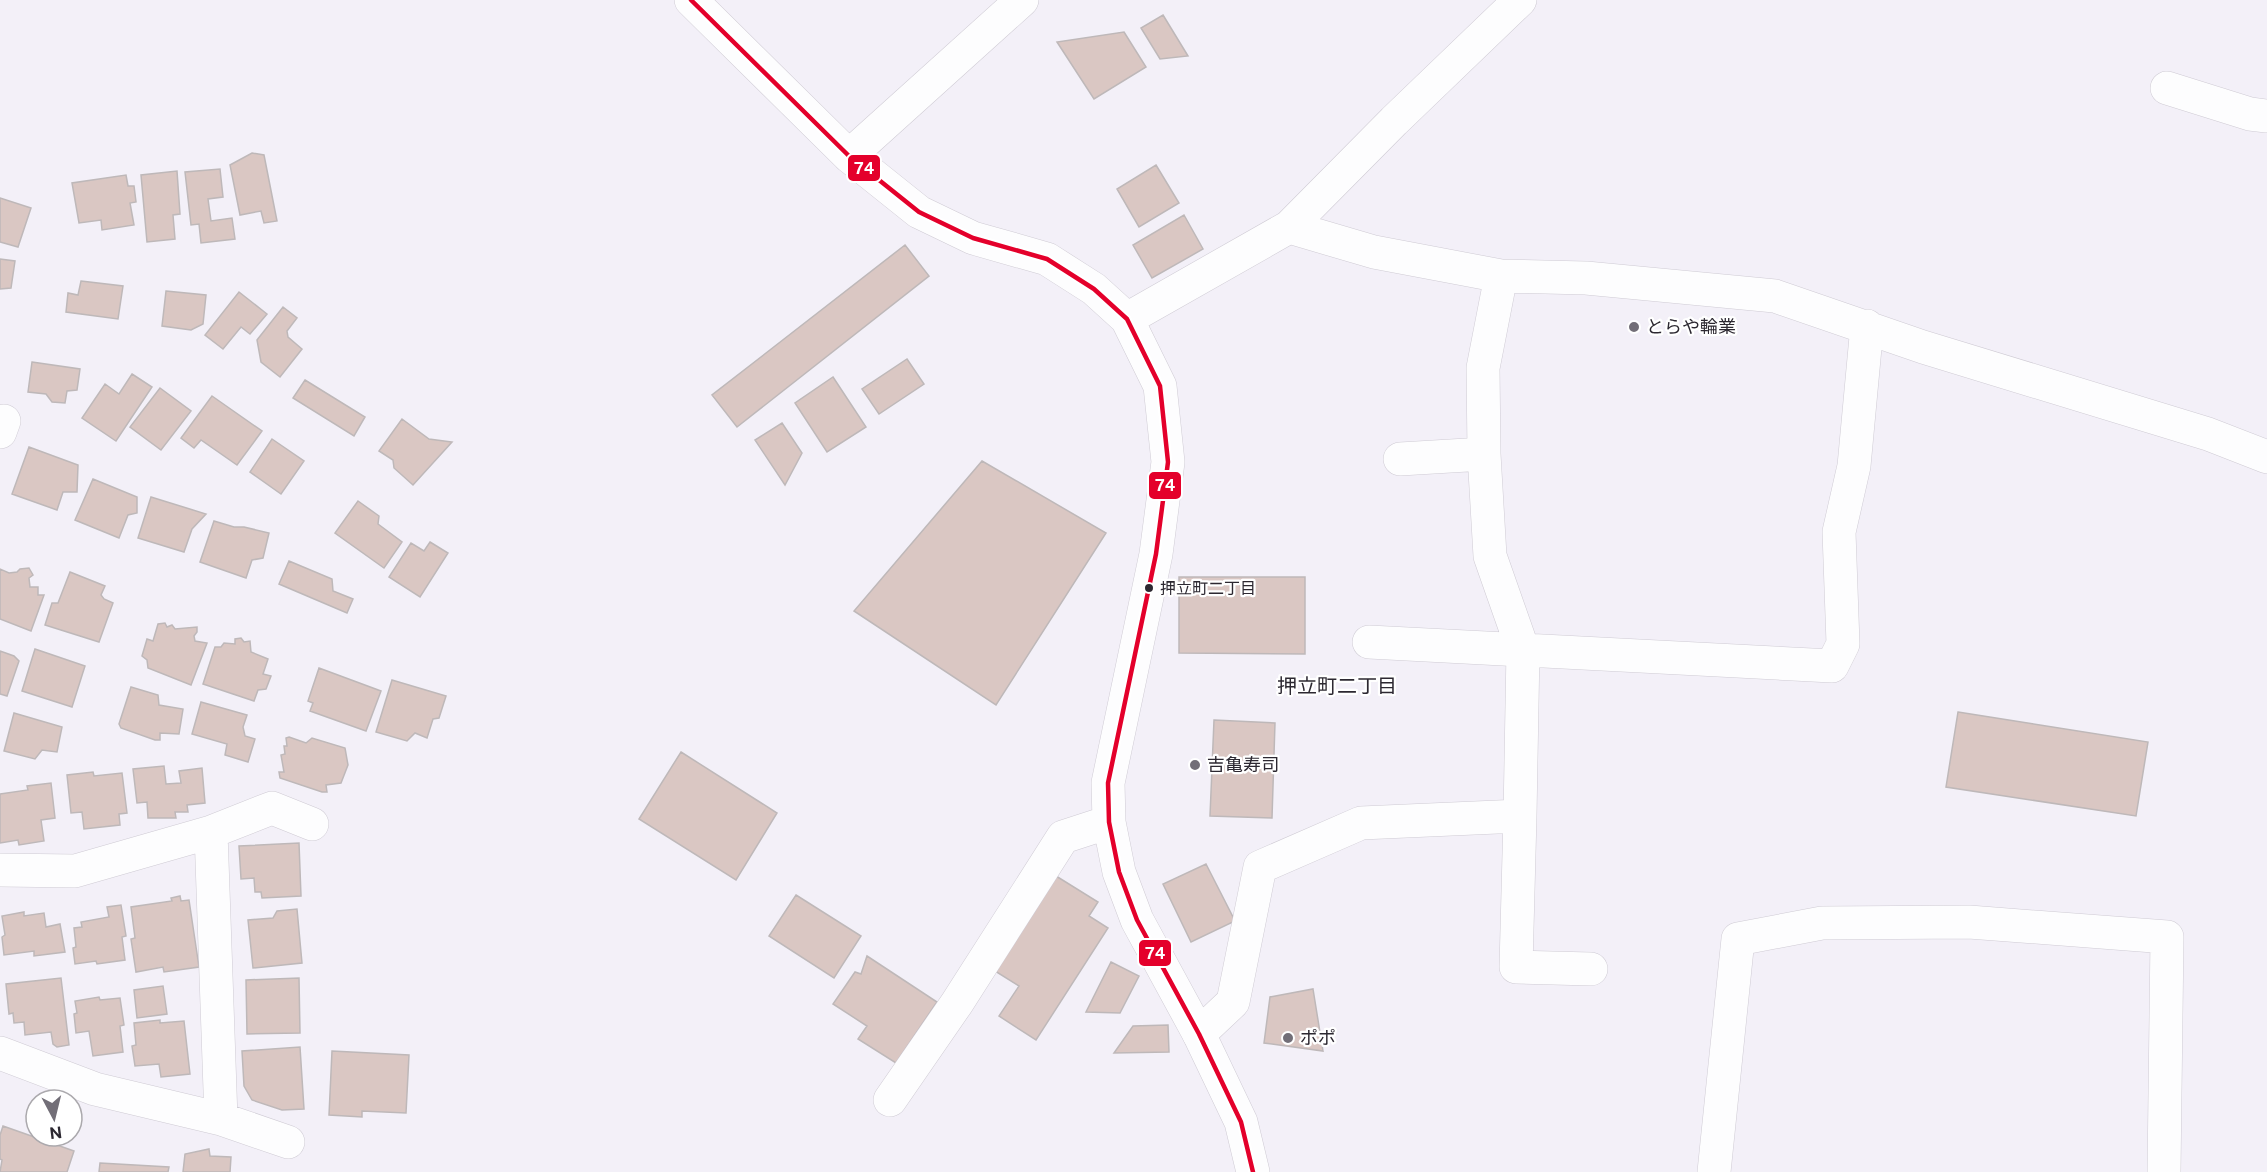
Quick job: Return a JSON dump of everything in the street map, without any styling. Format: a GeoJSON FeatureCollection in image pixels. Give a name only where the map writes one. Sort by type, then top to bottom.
{"type":"FeatureCollection","features":[{"type":"Feature","properties":{"kind":"street"},"geometry":{"type":"LineString","coordinates":[[691,0],[849,156],[919,212],[973,238],[1047,259],[1094,289],[1127,319],[1160,386],[1168,462],[1156,554],[1108,783],[1109,822],[1119,872],[1137,920],[1199,1034],[1241,1122],[1253,1172]]}},
{"type":"Feature","properties":{"kind":"street"},"geometry":{"type":"LineString","coordinates":[[849,156],[1022,0]]}},
{"type":"Feature","properties":{"kind":"street"},"geometry":{"type":"LineString","coordinates":[[1127,319],[1289,227],[1520,0]]}},
{"type":"Feature","properties":{"kind":"street"},"geometry":{"type":"LineString","coordinates":[[2168,88],[2250,114],[2267,116]]}},
{"type":"Feature","properties":{"kind":"street"},"geometry":{"type":"LineString","coordinates":[[1289,227],[1374,252],[1501,276],[1586,278],[1775,296],[1868,326],[1923,347],[2208,434],[2267,457]]}},
{"type":"Feature","properties":{"kind":"street"},"geometry":{"type":"LineString","coordinates":[[1501,276],[1483,368],[1484,454],[1490,556],[1523,650],[1516,967],[1591,969]]}},
{"type":"Feature","properties":{"kind":"street"},"geometry":{"type":"LineString","coordinates":[[1369,642],[1832,666],[1843,644],[1839,532],[1854,466],[1868,326]]}},
{"type":"Feature","properties":{"kind":"street"},"geometry":{"type":"LineString","coordinates":[[1400,459],[1484,454]]}},
{"type":"Feature","properties":{"kind":"street"},"geometry":{"type":"LineString","coordinates":[[0,870],[75,871],[211,832],[272,808],[312,824]]}},
{"type":"Feature","properties":{"kind":"street"},"geometry":{"type":"LineString","coordinates":[[1199,1034],[1233,1002],[1260,867],[1361,823],[1520,816]]}},
{"type":"Feature","properties":{"kind":"street"},"geometry":{"type":"LineString","coordinates":[[890,1100],[957,1003],[1062,837],[1109,822]]}},
{"type":"Feature","properties":{"kind":"street"},"geometry":{"type":"LineString","coordinates":[[211,832],[221,1119]]}},
{"type":"Feature","properties":{"kind":"street"},"geometry":{"type":"LineString","coordinates":[[1714,1172],[1738,939],[1822,923],[1969,922],[2167,937],[2164,1172]]}},
{"type":"Feature","properties":{"kind":"street"},"geometry":{"type":"LineString","coordinates":[[0,1053],[94,1089],[221,1119],[288,1142]]}},
{"type":"Feature","properties":{"kind":"building"},"geometry":{"type":"Polygon","coordinates":[[[1163,15],[1188,56],[1160,59],[1141,28],[1163,15]]]}},
{"type":"Feature","properties":{"kind":"building"},"geometry":{"type":"Polygon","coordinates":[[[1124,32],[1146,67],[1094,99],[1057,42],[1124,32]]]}},
{"type":"Feature","properties":{"kind":"building"},"geometry":{"type":"Polygon","coordinates":[[[252,153],[264,155],[277,221],[264,223],[261,211],[240,215],[230,165],[252,153]]]}},
{"type":"Feature","properties":{"kind":"building"},"geometry":{"type":"Polygon","coordinates":[[[1156,165],[1179,203],[1139,227],[1117,189],[1156,165]]]}},
{"type":"Feature","properties":{"kind":"building"},"geometry":{"type":"Polygon","coordinates":[[[220,169],[223,197],[208,199],[211,221],[232,218],[235,239],[201,243],[199,224],[191,225],[185,172],[220,169]]]}},
{"type":"Feature","properties":{"kind":"building"},"geometry":{"type":"Polygon","coordinates":[[[177,171],[180,214],[173,215],[175,239],[147,242],[141,175],[177,171]]]}},
{"type":"Feature","properties":{"kind":"building"},"geometry":{"type":"Polygon","coordinates":[[[126,175],[128,186],[134,186],[136,202],[130,203],[134,225],[102,230],[101,220],[79,223],[72,183],[126,175]]]}},
{"type":"Feature","properties":{"kind":"building"},"geometry":{"type":"Polygon","coordinates":[[[0,198],[31,208],[18,247],[0,242],[0,198]]]}},
{"type":"Feature","properties":{"kind":"building"},"geometry":{"type":"Polygon","coordinates":[[[1184,215],[1203,249],[1152,278],[1133,245],[1184,215]]]}},
{"type":"Feature","properties":{"kind":"building"},"geometry":{"type":"Polygon","coordinates":[[[905,245],[929,276],[737,427],[712,395],[905,245]]]}},
{"type":"Feature","properties":{"kind":"building"},"geometry":{"type":"Polygon","coordinates":[[[0,259],[15,261],[11,288],[0,289],[0,259]]]}},
{"type":"Feature","properties":{"kind":"building"},"geometry":{"type":"Polygon","coordinates":[[[81,281],[123,286],[118,319],[66,312],[68,293],[78,295],[81,281]]]}},
{"type":"Feature","properties":{"kind":"building"},"geometry":{"type":"Polygon","coordinates":[[[166,291],[206,295],[203,324],[191,330],[162,326],[166,291]]]}},
{"type":"Feature","properties":{"kind":"building"},"geometry":{"type":"Polygon","coordinates":[[[239,292],[267,314],[250,334],[241,327],[223,349],[205,335],[239,292]]]}},
{"type":"Feature","properties":{"kind":"building"},"geometry":{"type":"Polygon","coordinates":[[[283,307],[297,318],[287,331],[288,337],[302,349],[280,377],[261,362],[257,340],[283,307]]]}},
{"type":"Feature","properties":{"kind":"building"},"geometry":{"type":"Polygon","coordinates":[[[907,359],[924,384],[879,414],[862,389],[907,359]]]}},
{"type":"Feature","properties":{"kind":"building"},"geometry":{"type":"Polygon","coordinates":[[[32,362],[80,369],[77,390],[67,391],[65,403],[52,402],[46,394],[28,392],[32,362]]]}},
{"type":"Feature","properties":{"kind":"building"},"geometry":{"type":"Polygon","coordinates":[[[132,374],[152,387],[116,441],[82,418],[105,384],[119,394],[132,374]]]}},
{"type":"Feature","properties":{"kind":"building"},"geometry":{"type":"Polygon","coordinates":[[[833,377],[866,427],[827,452],[795,403],[833,377]]]}},
{"type":"Feature","properties":{"kind":"building"},"geometry":{"type":"Polygon","coordinates":[[[305,380],[365,417],[354,436],[293,398],[305,380]]]}},
{"type":"Feature","properties":{"kind":"building"},"geometry":{"type":"Polygon","coordinates":[[[160,388],[191,411],[161,450],[130,427],[160,388]]]}},
{"type":"Feature","properties":{"kind":"building"},"geometry":{"type":"Polygon","coordinates":[[[212,396],[262,431],[237,465],[201,440],[194,448],[181,438],[212,396]]]}},
{"type":"Feature","properties":{"kind":"building"},"geometry":{"type":"Polygon","coordinates":[[[402,419],[429,439],[452,442],[413,485],[394,468],[393,460],[379,451],[402,419]]]}},
{"type":"Feature","properties":{"kind":"building"},"geometry":{"type":"Polygon","coordinates":[[[782,423],[802,453],[785,485],[755,440],[782,423]]]}},
{"type":"Feature","properties":{"kind":"building"},"geometry":{"type":"Polygon","coordinates":[[[272,439],[304,461],[281,494],[250,472],[272,439]]]}},
{"type":"Feature","properties":{"kind":"building"},"geometry":{"type":"Polygon","coordinates":[[[29,447],[78,465],[77,492],[63,492],[57,510],[12,494],[29,447]]]}},
{"type":"Feature","properties":{"kind":"building"},"geometry":{"type":"Polygon","coordinates":[[[982,461],[1106,533],[996,705],[854,611],[982,461]]]}},
{"type":"Feature","properties":{"kind":"building"},"geometry":{"type":"Polygon","coordinates":[[[93,479],[137,497],[137,513],[128,515],[119,538],[75,520],[93,479]]]}},
{"type":"Feature","properties":{"kind":"building"},"geometry":{"type":"Polygon","coordinates":[[[151,497],[206,514],[192,529],[184,552],[138,538],[151,497]]]}},
{"type":"Feature","properties":{"kind":"building"},"geometry":{"type":"Polygon","coordinates":[[[358,501],[379,516],[378,524],[402,542],[384,568],[335,533],[358,501]]]}},
{"type":"Feature","properties":{"kind":"building"},"geometry":{"type":"Polygon","coordinates":[[[214,521],[269,533],[263,558],[252,560],[246,578],[200,562],[214,521]]]}},
{"type":"Feature","properties":{"kind":"building"},"geometry":{"type":"Polygon","coordinates":[[[430,542],[448,553],[420,597],[389,577],[411,543],[424,551],[430,542]]]}},
{"type":"Feature","properties":{"kind":"building"},"geometry":{"type":"Polygon","coordinates":[[[289,561],[332,579],[333,591],[353,599],[347,613],[279,584],[289,561]]]}},
{"type":"Feature","properties":{"kind":"building"},"geometry":{"type":"Polygon","coordinates":[[[29,568],[33,575],[29,578],[30,587],[38,587],[38,595],[44,595],[31,631],[0,619],[0,569],[9,573],[29,568]]]}},
{"type":"Feature","properties":{"kind":"building"},"geometry":{"type":"Polygon","coordinates":[[[70,572],[105,586],[101,595],[113,603],[99,642],[45,625],[52,603],[58,603],[70,572]]]}},
{"type":"Feature","properties":{"kind":"building"},"geometry":{"type":"Polygon","coordinates":[[[1179,577],[1305,577],[1305,654],[1179,653],[1179,577]]]}},
{"type":"Feature","properties":{"kind":"building"},"geometry":{"type":"Polygon","coordinates":[[[165,623],[167,627],[172,625],[175,629],[197,627],[195,641],[207,643],[191,685],[148,668],[147,660],[142,656],[147,639],[153,641],[158,624],[165,623]]]}},
{"type":"Feature","properties":{"kind":"building"},"geometry":{"type":"Polygon","coordinates":[[[241,638],[244,642],[250,641],[251,652],[268,659],[263,674],[271,676],[266,689],[258,690],[254,701],[203,684],[215,647],[221,647],[224,643],[235,644],[235,639],[241,638]]]}},
{"type":"Feature","properties":{"kind":"building"},"geometry":{"type":"Polygon","coordinates":[[[35,649],[85,666],[72,707],[22,691],[35,649]]]}},
{"type":"Feature","properties":{"kind":"building"},"geometry":{"type":"Polygon","coordinates":[[[0,651],[14,656],[19,661],[7,696],[0,694],[0,651]]]}},
{"type":"Feature","properties":{"kind":"building"},"geometry":{"type":"Polygon","coordinates":[[[319,668],[381,691],[366,731],[310,711],[313,703],[308,701],[319,668]]]}},
{"type":"Feature","properties":{"kind":"building"},"geometry":{"type":"Polygon","coordinates":[[[392,680],[446,696],[439,718],[433,719],[427,738],[415,733],[407,741],[376,732],[392,680]]]}},
{"type":"Feature","properties":{"kind":"building"},"geometry":{"type":"Polygon","coordinates":[[[131,687],[158,695],[159,705],[183,709],[179,734],[160,733],[160,740],[155,740],[121,728],[119,724],[131,687]]]}},
{"type":"Feature","properties":{"kind":"building"},"geometry":{"type":"Polygon","coordinates":[[[201,702],[247,715],[243,727],[245,736],[255,739],[248,762],[225,755],[227,744],[192,734],[201,702]]]}},
{"type":"Feature","properties":{"kind":"building"},"geometry":{"type":"Polygon","coordinates":[[[1958,712],[2148,742],[2136,816],[1946,787],[1958,712]]]}},
{"type":"Feature","properties":{"kind":"building"},"geometry":{"type":"Polygon","coordinates":[[[14,713],[62,727],[57,752],[42,750],[35,759],[4,751],[14,713]]]}},
{"type":"Feature","properties":{"kind":"building"},"geometry":{"type":"Polygon","coordinates":[[[1214,720],[1275,723],[1272,818],[1210,816],[1214,720]]]}},
{"type":"Feature","properties":{"kind":"building"},"geometry":{"type":"Polygon","coordinates":[[[286,738],[306,743],[312,738],[345,748],[348,765],[341,783],[326,785],[327,792],[322,792],[280,778],[279,772],[284,772],[281,755],[285,754],[284,746],[287,746],[286,738]]]}},
{"type":"Feature","properties":{"kind":"building"},"geometry":{"type":"Polygon","coordinates":[[[681,752],[777,813],[736,880],[639,819],[681,752]]]}},
{"type":"Feature","properties":{"kind":"building"},"geometry":{"type":"Polygon","coordinates":[[[164,766],[166,784],[181,783],[179,771],[202,768],[205,803],[187,805],[188,812],[175,812],[176,818],[148,818],[147,802],[137,803],[133,769],[164,766]]]}},
{"type":"Feature","properties":{"kind":"building"},"geometry":{"type":"Polygon","coordinates":[[[93,772],[94,776],[122,773],[127,813],[119,814],[120,825],[84,829],[82,812],[71,813],[67,775],[93,772]]]}},
{"type":"Feature","properties":{"kind":"building"},"geometry":{"type":"Polygon","coordinates":[[[51,783],[55,818],[41,820],[44,841],[19,845],[18,840],[0,843],[0,794],[28,790],[27,786],[51,783]]]}},
{"type":"Feature","properties":{"kind":"building"},"geometry":{"type":"Polygon","coordinates":[[[299,843],[301,896],[262,898],[261,892],[255,892],[254,878],[241,879],[239,846],[299,843]]]}},
{"type":"Feature","properties":{"kind":"building"},"geometry":{"type":"Polygon","coordinates":[[[1206,864],[1235,921],[1191,942],[1163,884],[1206,864]]]}},
{"type":"Feature","properties":{"kind":"building"},"geometry":{"type":"Polygon","coordinates":[[[1056,876],[1098,902],[1089,916],[1108,928],[1036,1040],[999,1016],[1019,986],[995,971],[1056,876]]]}},
{"type":"Feature","properties":{"kind":"building"},"geometry":{"type":"Polygon","coordinates":[[[796,895],[861,936],[834,978],[769,936],[796,895]]]}},
{"type":"Feature","properties":{"kind":"building"},"geometry":{"type":"Polygon","coordinates":[[[180,896],[181,901],[189,900],[199,967],[164,972],[163,967],[136,972],[131,939],[135,938],[131,907],[172,901],[171,898],[180,896]]]}},
{"type":"Feature","properties":{"kind":"building"},"geometry":{"type":"Polygon","coordinates":[[[121,905],[126,936],[122,937],[125,960],[75,964],[74,928],[82,927],[81,922],[109,917],[107,907],[121,905]]]}},
{"type":"Feature","properties":{"kind":"building"},"geometry":{"type":"Polygon","coordinates":[[[297,909],[302,963],[253,968],[248,920],[273,918],[277,911],[297,909]]]}},
{"type":"Feature","properties":{"kind":"building"},"geometry":{"type":"Polygon","coordinates":[[[24,912],[24,916],[44,913],[46,927],[60,924],[65,952],[34,956],[34,951],[4,955],[2,937],[5,935],[2,916],[24,912]]]}},
{"type":"Feature","properties":{"kind":"building"},"geometry":{"type":"Polygon","coordinates":[[[867,956],[937,1002],[896,1063],[858,1039],[867,1026],[833,1004],[855,972],[861,974],[867,956]]]}},
{"type":"Feature","properties":{"kind":"building"},"geometry":{"type":"Polygon","coordinates":[[[1111,962],[1139,976],[1120,1013],[1086,1012],[1111,962]]]}},
{"type":"Feature","properties":{"kind":"building"},"geometry":{"type":"Polygon","coordinates":[[[61,978],[69,1045],[57,1047],[53,1044],[51,1032],[25,1035],[24,1022],[14,1023],[13,1013],[9,1014],[6,984],[61,978]]]}},
{"type":"Feature","properties":{"kind":"building"},"geometry":{"type":"Polygon","coordinates":[[[299,978],[300,1033],[247,1034],[246,980],[299,978]]]}},
{"type":"Feature","properties":{"kind":"building"},"geometry":{"type":"Polygon","coordinates":[[[163,986],[167,1014],[137,1018],[134,990],[163,986]]]}},
{"type":"Feature","properties":{"kind":"building"},"geometry":{"type":"Polygon","coordinates":[[[1313,989],[1323,1051],[1264,1043],[1270,997],[1313,989]]]}},
{"type":"Feature","properties":{"kind":"building"},"geometry":{"type":"Polygon","coordinates":[[[99,997],[100,1000],[120,998],[124,1025],[120,1026],[123,1052],[93,1056],[89,1031],[76,1033],[75,1001],[99,997]]]}},
{"type":"Feature","properties":{"kind":"building"},"geometry":{"type":"Polygon","coordinates":[[[160,1020],[160,1023],[184,1021],[190,1074],[161,1077],[159,1064],[135,1066],[132,1046],[136,1045],[134,1023],[160,1020]]]}},
{"type":"Feature","properties":{"kind":"building"},"geometry":{"type":"Polygon","coordinates":[[[1168,1025],[1169,1052],[1114,1053],[1133,1026],[1168,1025]]]}},
{"type":"Feature","properties":{"kind":"building"},"geometry":{"type":"Polygon","coordinates":[[[300,1047],[304,1109],[282,1110],[252,1100],[244,1086],[242,1051],[300,1047]]]}},
{"type":"Feature","properties":{"kind":"building"},"geometry":{"type":"Polygon","coordinates":[[[332,1051],[409,1055],[406,1113],[362,1111],[362,1117],[329,1115],[332,1051]]]}},
{"type":"Feature","properties":{"kind":"building"},"geometry":{"type":"Polygon","coordinates":[[[3,1126],[24,1133],[24,1148],[65,1148],[74,1151],[67,1172],[0,1172],[2,1160],[0,1159],[0,1135],[3,1126]]]}},
{"type":"Feature","properties":{"kind":"building"},"geometry":{"type":"Polygon","coordinates":[[[209,1149],[210,1156],[231,1157],[230,1172],[183,1172],[185,1154],[209,1149]]]}},
{"type":"Feature","properties":{"kind":"building"},"geometry":{"type":"Polygon","coordinates":[[[100,1163],[169,1167],[168,1172],[99,1172],[100,1163]]]}},
{"type":"Feature","properties":{"kind":"transit line","name":"74"},"geometry":{"type":"LineString","coordinates":[[691,0],[849,156],[919,212],[973,238],[1047,259],[1094,289],[1127,319],[1160,386],[1168,462],[1156,554],[1108,783],[1109,822],[1119,872],[1137,920],[1199,1034],[1241,1122],[1253,1172]]}},
{"type":"Feature","properties":{"kind":"place","name":"とらや輪業"},"geometry":{"type":"Point","coordinates":[1634,327]}},
{"type":"Feature","properties":{"kind":"place","name":"押立町二丁目"},"geometry":{"type":"Point","coordinates":[1149,588]}},
{"type":"Feature","properties":{"kind":"place","name":"吉亀寿司"},"geometry":{"type":"Point","coordinates":[1195,765]}},
{"type":"Feature","properties":{"kind":"place","name":"ポポ"},"geometry":{"type":"Point","coordinates":[1288,1038]}},
{"type":"Feature","properties":{"kind":"district","name":"押立町二丁目"},"geometry":{"type":"Point","coordinates":[1337,686]}}]}
